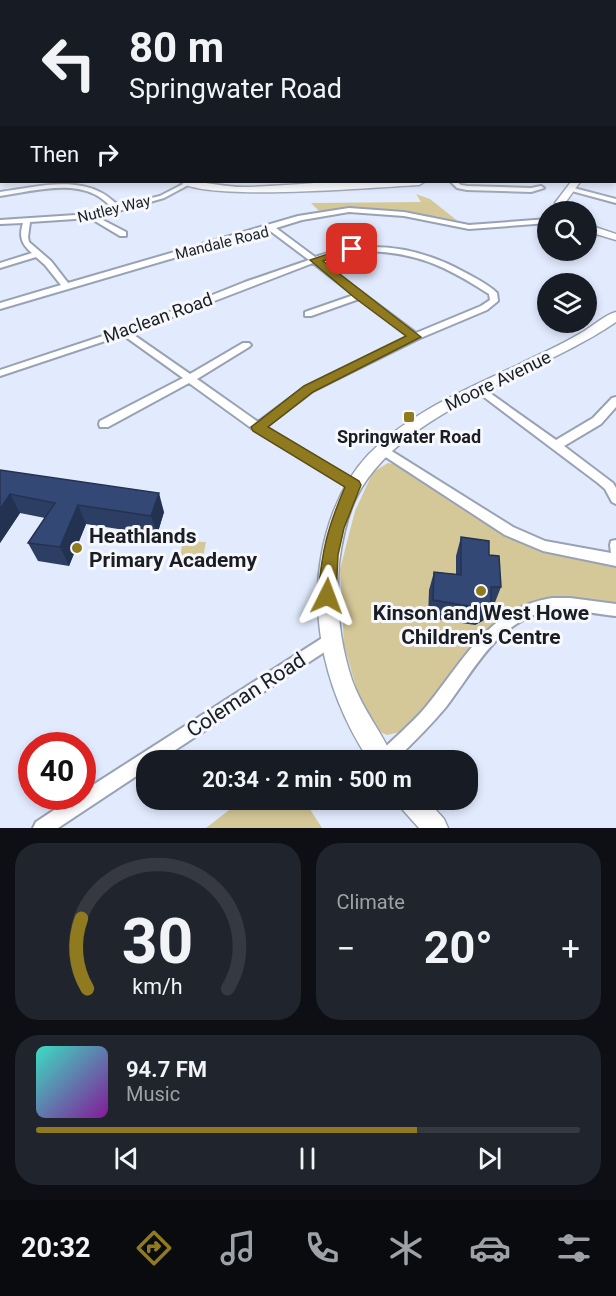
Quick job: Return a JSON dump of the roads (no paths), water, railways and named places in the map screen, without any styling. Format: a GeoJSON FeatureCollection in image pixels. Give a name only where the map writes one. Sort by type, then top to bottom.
{"type":"FeatureCollection","features":[{"type":"Feature","properties":{"kind":"street"},"geometry":{"type":"LineString","coordinates":[[29,191],[37,183]]}},
{"type":"Feature","properties":{"kind":"street","name":"Nutley Way"},"geometry":{"type":"LineString","coordinates":[[0,222],[91,216],[170,194],[186,183]]}},
{"type":"Feature","properties":{"kind":"street"},"geometry":{"type":"LineString","coordinates":[[194,183],[242,190],[397,183]]}},
{"type":"Feature","properties":{"kind":"street"},"geometry":{"type":"LineString","coordinates":[[455,183],[459,187],[467,188],[531,190],[541,188]]}},
{"type":"Feature","properties":{"kind":"street"},"geometry":{"type":"LineString","coordinates":[[0,194],[74,184],[98,193],[118,209]]}},
{"type":"Feature","properties":{"kind":"street"},"geometry":{"type":"LineString","coordinates":[[561,201],[573,185],[616,201]]}},
{"type":"Feature","properties":{"kind":"street"},"geometry":{"type":"LineString","coordinates":[[272,228],[301,218],[349,210],[404,214],[469,227],[537,222]]}},
{"type":"Feature","properties":{"kind":"street"},"geometry":{"type":"LineString","coordinates":[[91,216],[123,234]]}},
{"type":"Feature","properties":{"kind":"street"},"geometry":{"type":"LineString","coordinates":[[27,220],[23,234],[29,250],[48,263],[67,287]]}},
{"type":"Feature","properties":{"kind":"street","name":"Mandale Road"},"geometry":{"type":"LineString","coordinates":[[0,306],[272,228],[415,337]]}},
{"type":"Feature","properties":{"kind":"street"},"geometry":{"type":"LineString","coordinates":[[597,231],[616,237]]}},
{"type":"Feature","properties":{"kind":"street","name":"Maclean Road"},"geometry":{"type":"LineString","coordinates":[[0,373],[123,332],[315,260],[352,249],[408,250],[440,262],[493,293],[494,301],[484,308],[415,337]]}},
{"type":"Feature","properties":{"kind":"street"},"geometry":{"type":"LineString","coordinates":[[0,266],[36,254]]}},
{"type":"Feature","properties":{"kind":"street"},"geometry":{"type":"LineString","coordinates":[[308,314],[359,296]]}},
{"type":"Feature","properties":{"kind":"street","name":"Moore Avenue"},"geometry":{"type":"LineString","coordinates":[[375,750],[352,711],[330,640],[327,612],[330,555],[336,528],[353,485],[382,449],[427,416],[469,393],[568,346],[616,316]]}},
{"type":"Feature","properties":{"kind":"street"},"geometry":{"type":"LineString","coordinates":[[123,332],[258,427],[353,485]]}},
{"type":"Feature","properties":{"kind":"street"},"geometry":{"type":"LineString","coordinates":[[258,427],[309,389],[415,337]]}},
{"type":"Feature","properties":{"kind":"street"},"geometry":{"type":"LineString","coordinates":[[104,424],[189,379],[246,345]]}},
{"type":"Feature","properties":{"kind":"street"},"geometry":{"type":"LineString","coordinates":[[480,389],[602,480],[615,494]]}},
{"type":"Feature","properties":{"kind":"street"},"geometry":{"type":"LineString","coordinates":[[556,445],[597,421],[616,400]]}},
{"type":"Feature","properties":{"kind":"street"},"geometry":{"type":"LineString","coordinates":[[382,449],[509,531],[543,546],[616,560]]}},
{"type":"Feature","properties":{"kind":"street"},"geometry":{"type":"LineString","coordinates":[[616,545],[616,550]]}},
{"type":"Feature","properties":{"kind":"street","name":"Moore Avenue"},"geometry":{"type":"LineString","coordinates":[[393,750],[430,714],[478,649],[499,627],[521,614],[544,606],[578,606],[616,610]]}},
{"type":"Feature","properties":{"kind":"street","name":"Coleman Road"},"geometry":{"type":"LineString","coordinates":[[42,828],[330,640]]}},
{"type":"Feature","properties":{"kind":"street"},"geometry":{"type":"LineString","coordinates":[[420,810],[435,828]]}},
{"type":"Feature","properties":{"kind":"place","name":"Springwater Road"},"geometry":{"type":"Point","coordinates":[409,417]}},
{"type":"Feature","properties":{"kind":"place","name":"Heathlands Primary Academy"},"geometry":{"type":"Point","coordinates":[77,548]}},
{"type":"Feature","properties":{"kind":"place","name":"Kinson and West Howe Children's Centre"},"geometry":{"type":"Point","coordinates":[481,591]}}]}
